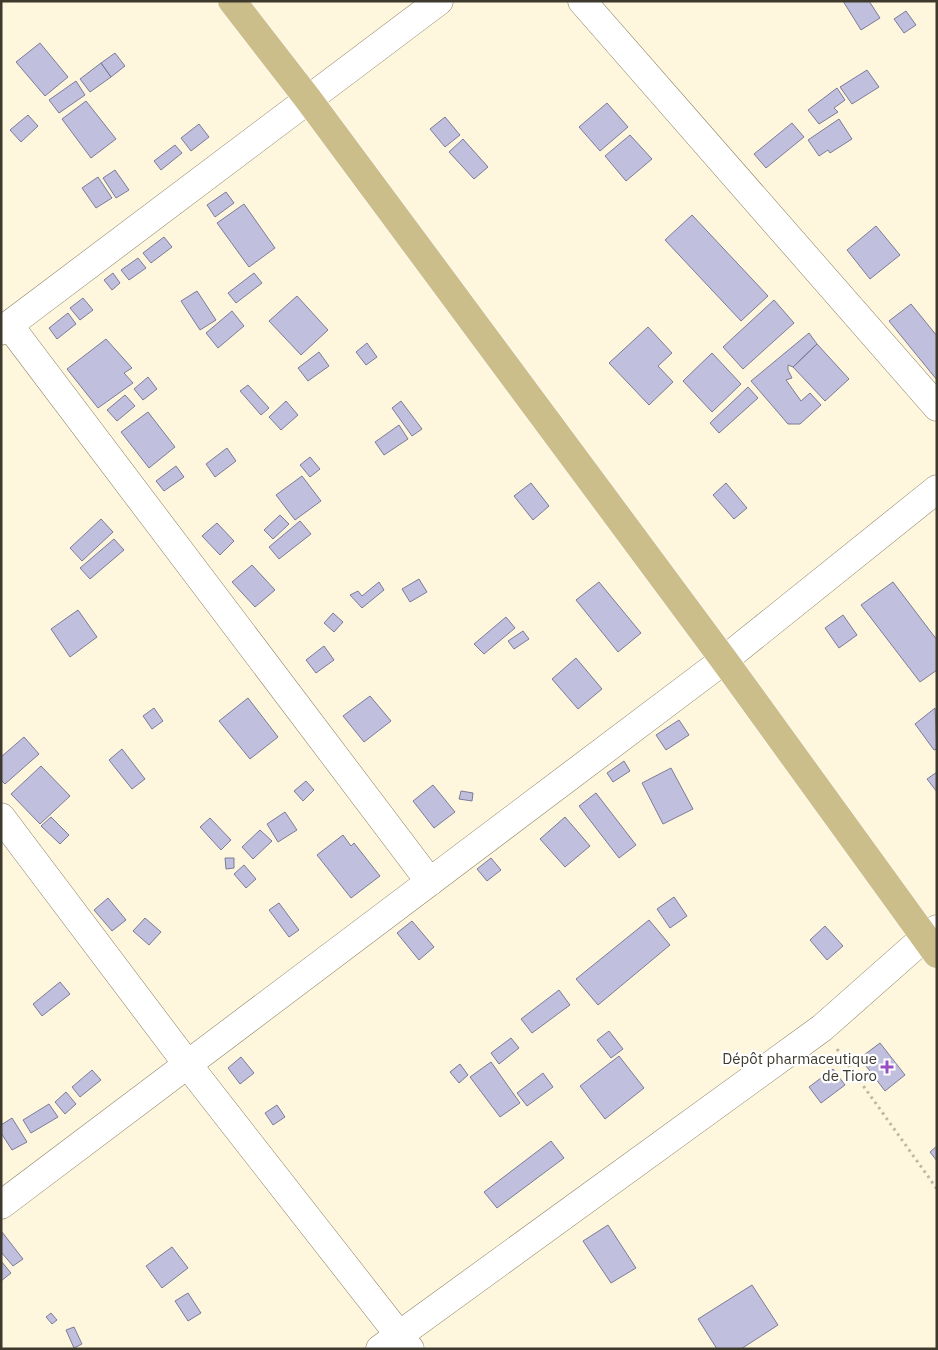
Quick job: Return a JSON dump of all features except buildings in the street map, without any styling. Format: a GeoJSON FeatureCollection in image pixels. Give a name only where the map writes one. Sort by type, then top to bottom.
{"type":"FeatureCollection","features":[{"type":"Feature","properties":{"kind":"main road"},"geometry":{"type":"LineString","coordinates":[[232,1],[308,99],[933,940]]}},
{"type":"Feature","properties":{"kind":"street"},"geometry":{"type":"LineString","coordinates":[[430,882],[5,328],[439,1]]}},
{"type":"Feature","properties":{"kind":"street"},"geometry":{"type":"LineString","coordinates":[[582,1],[937,407]]}},
{"type":"Feature","properties":{"kind":"street"},"geometry":{"type":"LineString","coordinates":[[1,1205],[724,660],[937,489]]}},
{"type":"Feature","properties":{"kind":"street"},"geometry":{"type":"LineString","coordinates":[[1,817],[396,1344],[822,1028],[933,940]]}},
{"type":"Feature","properties":{"kind":"path"},"geometry":{"type":"LineString","coordinates":[[822,1028],[937,1189]]}},
{"type":"Feature","properties":{"kind":"place","name":"Dépôt pharmaceutique de Tioro"},"geometry":{"type":"Point","coordinates":[887,1067]}}]}
